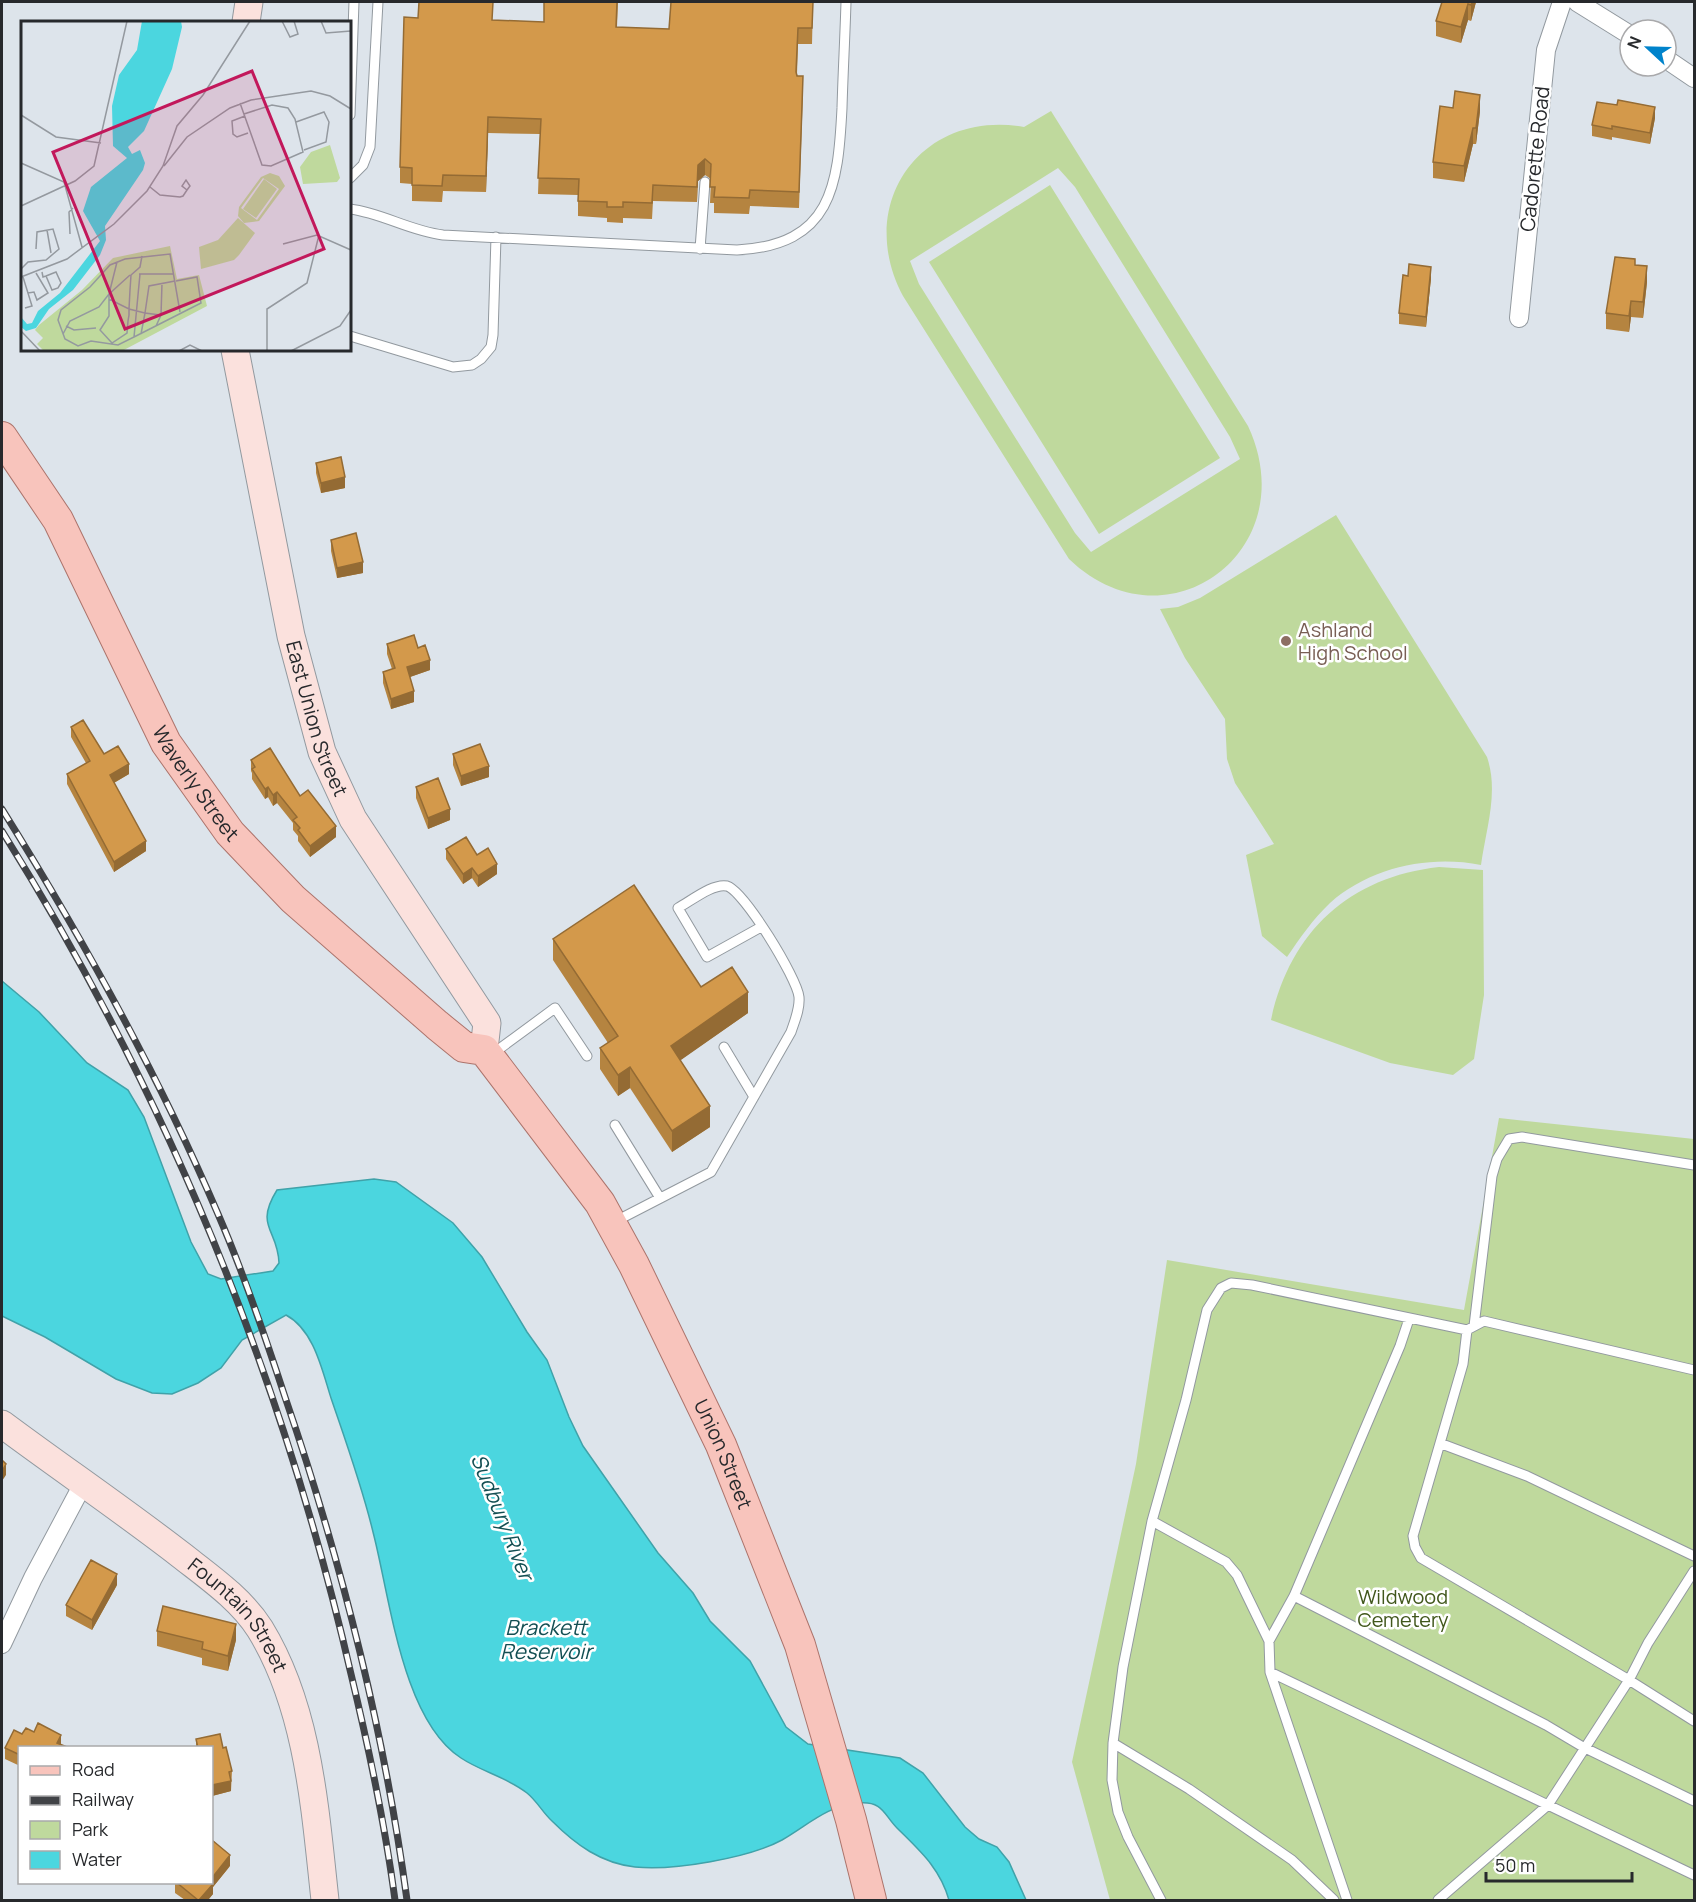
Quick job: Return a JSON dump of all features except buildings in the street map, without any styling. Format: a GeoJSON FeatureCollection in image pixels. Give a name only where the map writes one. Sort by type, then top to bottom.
{"type":"FeatureCollection","features":[{"type":"Feature","properties":{"kind":"main road","name":"Waverly Street"},"geometry":{"type":"LineString","coordinates":[[2,437],[58,520],[166,743],[205,801],[230,833],[309,914],[437,1025],[464,1047],[487,1053]]}},
{"type":"Feature","properties":{"kind":"main road","name":"Union Street"},"geometry":{"type":"LineString","coordinates":[[487,1053],[600,1203],[721,1445],[800,1645],[851,1820],[871,1900]]}},
{"type":"Feature","properties":{"kind":"street"},"geometry":{"type":"LineString","coordinates":[[246,21],[249,2]]}},
{"type":"Feature","properties":{"kind":"street","name":"Cadorette Road"},"geometry":{"type":"LineString","coordinates":[[1519,318],[1546,50],[1563,2]]}},
{"type":"Feature","properties":{"kind":"street"},"geometry":{"type":"LineString","coordinates":[[1577,2],[1618,28]]}},
{"type":"Feature","properties":{"kind":"street"},"geometry":{"type":"LineString","coordinates":[[1678,67],[1695,78]]}},
{"type":"Feature","properties":{"kind":"street","name":"East Union Street"},"geometry":{"type":"LineString","coordinates":[[235,351],[291,636],[322,752],[353,819],[487,1023],[487,1053]]}},
{"type":"Feature","properties":{"kind":"street","name":"Fountain Street"},"geometry":{"type":"LineString","coordinates":[[2,1424],[218,1584],[250,1614],[285,1678],[301,1735],[315,1817],[325,1900]]}},
{"type":"Feature","properties":{"kind":"street"},"geometry":{"type":"LineString","coordinates":[[2,1644],[33,1578],[83,1484]]}},
{"type":"Feature","properties":{"kind":"lane"},"geometry":{"type":"LineString","coordinates":[[351,87],[354,2]]}},
{"type":"Feature","properties":{"kind":"lane"},"geometry":{"type":"LineString","coordinates":[[351,177],[363,165],[370,147],[378,2]]}},
{"type":"Feature","properties":{"kind":"lane"},"geometry":{"type":"LineString","coordinates":[[351,209],[370,213],[424,232],[700,249],[737,250],[766,246],[800,231],[821,212],[832,189],[839,159],[846,2]]}},
{"type":"Feature","properties":{"kind":"lane"},"geometry":{"type":"LineString","coordinates":[[700,249],[705,182]]}},
{"type":"Feature","properties":{"kind":"lane"},"geometry":{"type":"LineString","coordinates":[[351,336],[453,367],[472,365],[481,359],[490,347],[493,335],[496,237]]}},
{"type":"Feature","properties":{"kind":"lane"},"geometry":{"type":"LineString","coordinates":[[611,1224],[711,1172],[791,1032],[798,1011],[795,980],[761,927],[740,895],[730,887],[719,885],[678,908],[707,957],[761,927]]}},
{"type":"Feature","properties":{"kind":"lane"},"geometry":{"type":"LineString","coordinates":[[487,1053],[555,1008],[587,1056]]}},
{"type":"Feature","properties":{"kind":"lane"},"geometry":{"type":"LineString","coordinates":[[724,1047],[754,1097]]}},
{"type":"Feature","properties":{"kind":"lane"},"geometry":{"type":"LineString","coordinates":[[615,1125],[660,1198]]}},
{"type":"Feature","properties":{"kind":"lane"},"geometry":{"type":"LineString","coordinates":[[1695,1165],[1522,1137],[1509,1139],[1497,1159],[1492,1176],[1463,1364],[1442,1444],[1413,1536],[1417,1553],[1461,1583],[1695,1721]]}},
{"type":"Feature","properties":{"kind":"lane"},"geometry":{"type":"LineString","coordinates":[[1161,1900],[1128,1837],[1118,1812],[1112,1780],[1113,1743],[1124,1667],[1152,1521],[1186,1400],[1207,1310],[1221,1288],[1231,1283],[1252,1285],[1409,1319],[1470,1328],[1484,1321],[1695,1370]]}},
{"type":"Feature","properties":{"kind":"lane"},"geometry":{"type":"LineString","coordinates":[[1269,1641],[1294,1596],[1400,1346],[1409,1319]]}},
{"type":"Feature","properties":{"kind":"lane"},"geometry":{"type":"LineString","coordinates":[[1442,1444],[1527,1476],[1695,1556]]}},
{"type":"Feature","properties":{"kind":"lane"},"geometry":{"type":"LineString","coordinates":[[1152,1521],[1226,1562],[1237,1575],[1269,1641],[1270,1672],[1347,1900]]}},
{"type":"Feature","properties":{"kind":"lane"},"geometry":{"type":"LineString","coordinates":[[1438,1900],[1548,1804],[1582,1747],[1629,1680],[1648,1643],[1695,1570]]}},
{"type":"Feature","properties":{"kind":"lane"},"geometry":{"type":"LineString","coordinates":[[1294,1596],[1546,1725],[1582,1747],[1695,1801]]}},
{"type":"Feature","properties":{"kind":"lane"},"geometry":{"type":"LineString","coordinates":[[1270,1672],[1695,1875]]}},
{"type":"Feature","properties":{"kind":"lane"},"geometry":{"type":"LineString","coordinates":[[1113,1743],[1189,1789],[1292,1860],[1334,1900]]}},
{"type":"Feature","properties":{"kind":"green space"},"geometry":{"type":"Polygon","coordinates":[[[1051,111],[1248,426],[1261,471],[1258,512],[1243,547],[1217,574],[1184,591],[1146,595],[1107,585],[1069,559],[903,296],[890,262],[887,228],[893,197],[906,170],[928,148],[955,133],[987,125],[1024,127],[1051,111]],[[1058,168],[910,261],[919,284],[1075,533],[1091,552],[1240,459],[1230,437],[1075,187],[1058,168]]]}},
{"type":"Feature","properties":{"kind":"green space"},"geometry":{"type":"Polygon","coordinates":[[[1050,185],[1220,458],[1099,534],[929,262],[1050,185]]]}},
{"type":"Feature","properties":{"kind":"green space"},"geometry":{"type":"Polygon","coordinates":[[[1336,515],[1487,757],[1492,797],[1481,865],[1461,862],[1421,863],[1401,867],[1364,880],[1324,909],[1287,957],[1262,936],[1246,855],[1274,844],[1235,783],[1227,759],[1225,719],[1185,658],[1160,609],[1178,607],[1200,598],[1336,515]]]}},
{"type":"Feature","properties":{"kind":"green space"},"geometry":{"type":"Polygon","coordinates":[[[1439,867],[1483,870],[1484,995],[1474,1059],[1453,1075],[1390,1063],[1271,1020],[1280,989],[1293,960],[1328,914],[1351,897],[1377,883],[1407,873],[1439,867]]]}},
{"type":"Feature","properties":{"kind":"green space","name":"Wildwood Cemetery"},"geometry":{"type":"Polygon","coordinates":[[[1499,1118],[1694,1139],[1694,1900],[1110,1900],[1072,1762],[1136,1464],[1167,1260],[1464,1310],[1499,1118]]]}},
{"type":"Feature","properties":{"kind":"water","name":"Brackett Reservoir"},"geometry":{"type":"Polygon","coordinates":[[[2,981],[39,1012],[87,1063],[128,1090],[144,1117],[191,1242],[208,1274],[221,1279],[273,1271],[279,1263],[278,1252],[269,1228],[267,1212],[277,1190],[374,1179],[396,1182],[453,1223],[482,1257],[527,1332],[547,1360],[583,1446],[658,1553],[693,1593],[710,1621],[750,1661],[786,1727],[808,1744],[900,1758],[923,1773],[965,1827],[979,1839],[997,1847],[1009,1862],[1026,1900],[949,1900],[935,1869],[914,1844],[882,1810],[867,1803],[848,1805],[828,1812],[782,1840],[731,1858],[690,1865],[651,1868],[611,1862],[590,1852],[561,1830],[527,1793],[461,1758],[441,1740],[425,1716],[412,1687],[401,1655],[359,1481],[316,1352],[304,1330],[296,1322],[286,1315],[242,1340],[221,1368],[198,1383],[172,1394],[152,1393],[116,1379],[45,1337],[2,1316],[2,981]]]}},
{"type":"Feature","properties":{"kind":"railway"},"geometry":{"type":"LineString","coordinates":[[2,809],[90,957],[145,1059],[195,1162],[245,1282],[305,1458],[342,1583],[373,1709],[407,1900]]}},
{"type":"Feature","properties":{"kind":"railway"},"geometry":{"type":"LineString","coordinates":[[2,831],[61,930],[116,1031],[166,1134],[212,1238],[253,1344],[290,1452],[323,1562],[370,1758],[395,1900]]}},
{"type":"Feature","properties":{"kind":"place","name":"Ashland High School"},"geometry":{"type":"Point","coordinates":[1286,641]}},
{"type":"Feature","properties":{"kind":"water label","name":"Sudbury River"},"geometry":{"type":"Point","coordinates":[502,1517]}}]}
